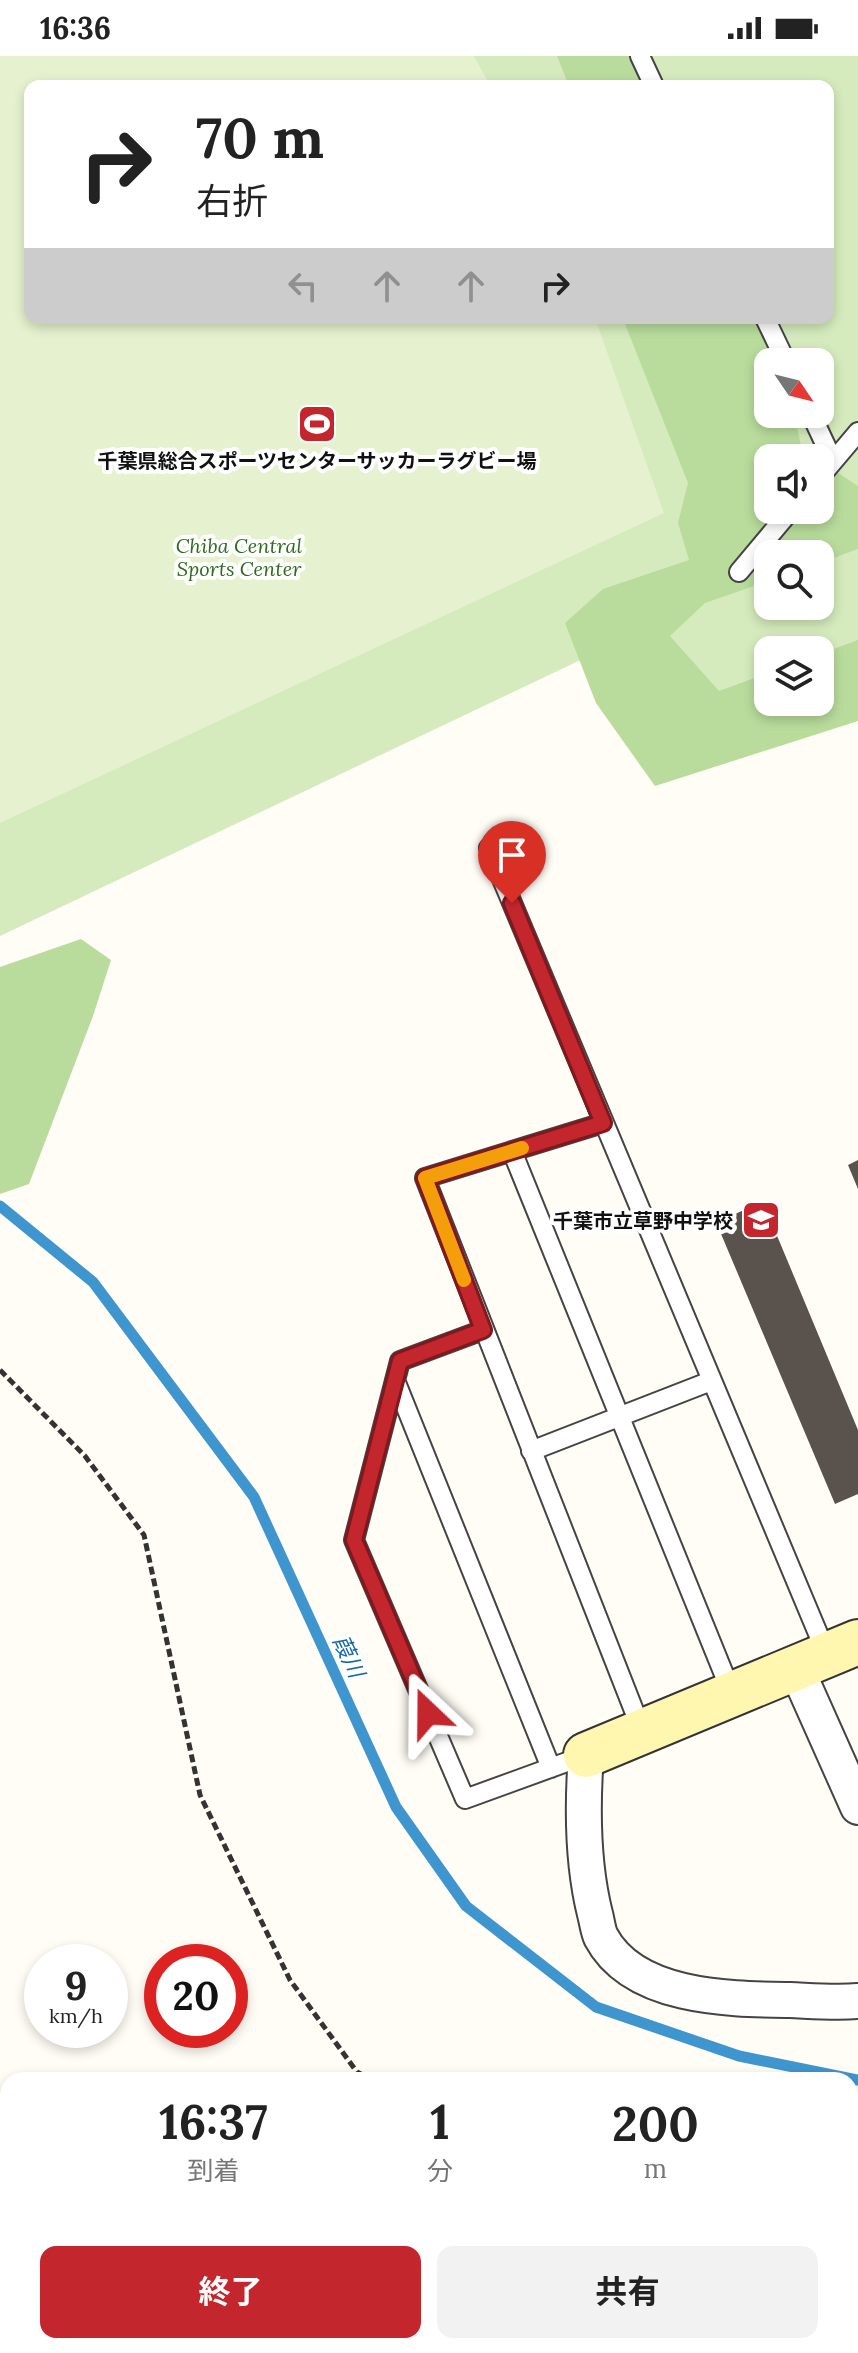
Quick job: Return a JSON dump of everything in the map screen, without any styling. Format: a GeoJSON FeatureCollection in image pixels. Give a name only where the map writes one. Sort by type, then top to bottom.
{"type":"FeatureCollection","features":[{"type":"Feature","properties":{"kind":"street"},"geometry":{"type":"LineString","coordinates":[[858,1807],[827,1655],[568,1761],[582,1811],[590,1893],[601,1936],[623,1966],[693,1994],[732,1999],[858,2001]]}},
{"type":"Feature","properties":{"kind":"lane"},"geometry":{"type":"LineString","coordinates":[[640,56],[651,80]]}},
{"type":"Feature","properties":{"kind":"lane"},"geometry":{"type":"LineString","coordinates":[[768,324],[779,348]]}},
{"type":"Feature","properties":{"kind":"lane"},"geometry":{"type":"LineString","coordinates":[[834,460],[858,432]]}},
{"type":"Feature","properties":{"kind":"lane"},"geometry":{"type":"LineString","coordinates":[[739,572],[779,524]]}},
{"type":"Feature","properties":{"kind":"lane"},"geometry":{"type":"LineString","coordinates":[[489,848],[827,1655]]}},
{"type":"Feature","properties":{"kind":"lane"},"geometry":{"type":"LineString","coordinates":[[603,1123],[425,1178],[642,1731]]}},
{"type":"Feature","properties":{"kind":"lane"},"geometry":{"type":"LineString","coordinates":[[512,1151],[732,1694]]}},
{"type":"Feature","properties":{"kind":"lane"},"geometry":{"type":"LineString","coordinates":[[395,1380],[568,1761],[465,1799],[354,1540],[395,1380],[400,1361],[483,1330]]}},
{"type":"Feature","properties":{"kind":"lane"},"geometry":{"type":"LineString","coordinates":[[531,1451],[711,1381]]}},
{"type":"Feature","properties":{"kind":"path"},"geometry":{"type":"LineString","coordinates":[[0,1370],[85,1456],[144,1535],[200,1795],[290,1980],[357,2072]]}},
{"type":"Feature","properties":{"kind":"green space","name":"千葉県総合スポーツセンターサッカーラグビー場"},"geometry":{"type":"Polygon","coordinates":[[[0,56],[858,56],[858,667],[834,677],[834,636],[754,636],[754,708],[677,741],[631,636],[0,936],[0,56]]]}},
{"type":"Feature","properties":{"kind":"green space","name":"千葉県総合スポーツセンターサッカーラグビー場"},"geometry":{"type":"Polygon","coordinates":[[[0,56],[474,56],[487,80],[24,80],[24,324],[597,324],[664,513],[0,823],[0,56]]]}},
{"type":"Feature","properties":{"kind":"green space"},"geometry":{"type":"Polygon","coordinates":[[[557,56],[637,56],[651,80],[567,80],[557,56]]]}},
{"type":"Feature","properties":{"kind":"green space"},"geometry":{"type":"Polygon","coordinates":[[[625,324],[776,324],[781,348],[754,348],[754,428],[797,428],[801,444],[754,444],[754,524],[834,524],[834,470],[858,486],[858,549],[834,558],[834,540],[754,540],[754,586],[705,603],[670,636],[719,691],[754,678],[754,716],[834,716],[834,649],[858,640],[858,721],[655,786],[596,703],[565,623],[603,589],[689,560],[678,523],[688,483],[625,324]]]}},
{"type":"Feature","properties":{"kind":"green space"},"geometry":{"type":"Polygon","coordinates":[[[81,939],[111,960],[29,1184],[0,1194],[0,967],[81,939]]]}},
{"type":"Feature","properties":{"kind":"building"},"geometry":{"type":"Polygon","coordinates":[[[858,1160],[858,1189],[848,1165],[858,1160]]]}},
{"type":"Feature","properties":{"kind":"building"},"geometry":{"type":"Polygon","coordinates":[[[763,1202],[858,1430],[858,1494],[835,1504],[716,1222],[763,1202]]]}},
{"type":"Feature","properties":{"kind":"waterway","name":"葭川"},"geometry":{"type":"LineString","coordinates":[[0,1206],[93,1282],[254,1497],[396,1807],[466,1906],[596,2007],[739,2056],[818,2072]]}},
{"type":"Feature","properties":{"kind":"slow traffic"},"geometry":{"type":"LineString","coordinates":[[464,1280],[425,1178],[522,1148]]}},
{"type":"Feature","properties":{"kind":"place","name":"千葉県総合スポーツセンターサッカーラグビー場"},"geometry":{"type":"Point","coordinates":[317,424]}},
{"type":"Feature","properties":{"kind":"place","name":"千葉市立草野中学校"},"geometry":{"type":"Point","coordinates":[761,1220]}},
{"type":"Feature","properties":{"kind":"route"},"geometry":{"type":"LineString","coordinates":[[428,1713],[354,1540],[400,1361],[483,1330],[425,1178],[603,1123],[512,903]]}},
{"type":"Feature","properties":{"kind":"park label","name":"Chiba Central Sports Center"},"geometry":{"type":"Point","coordinates":[239,556]}}]}
